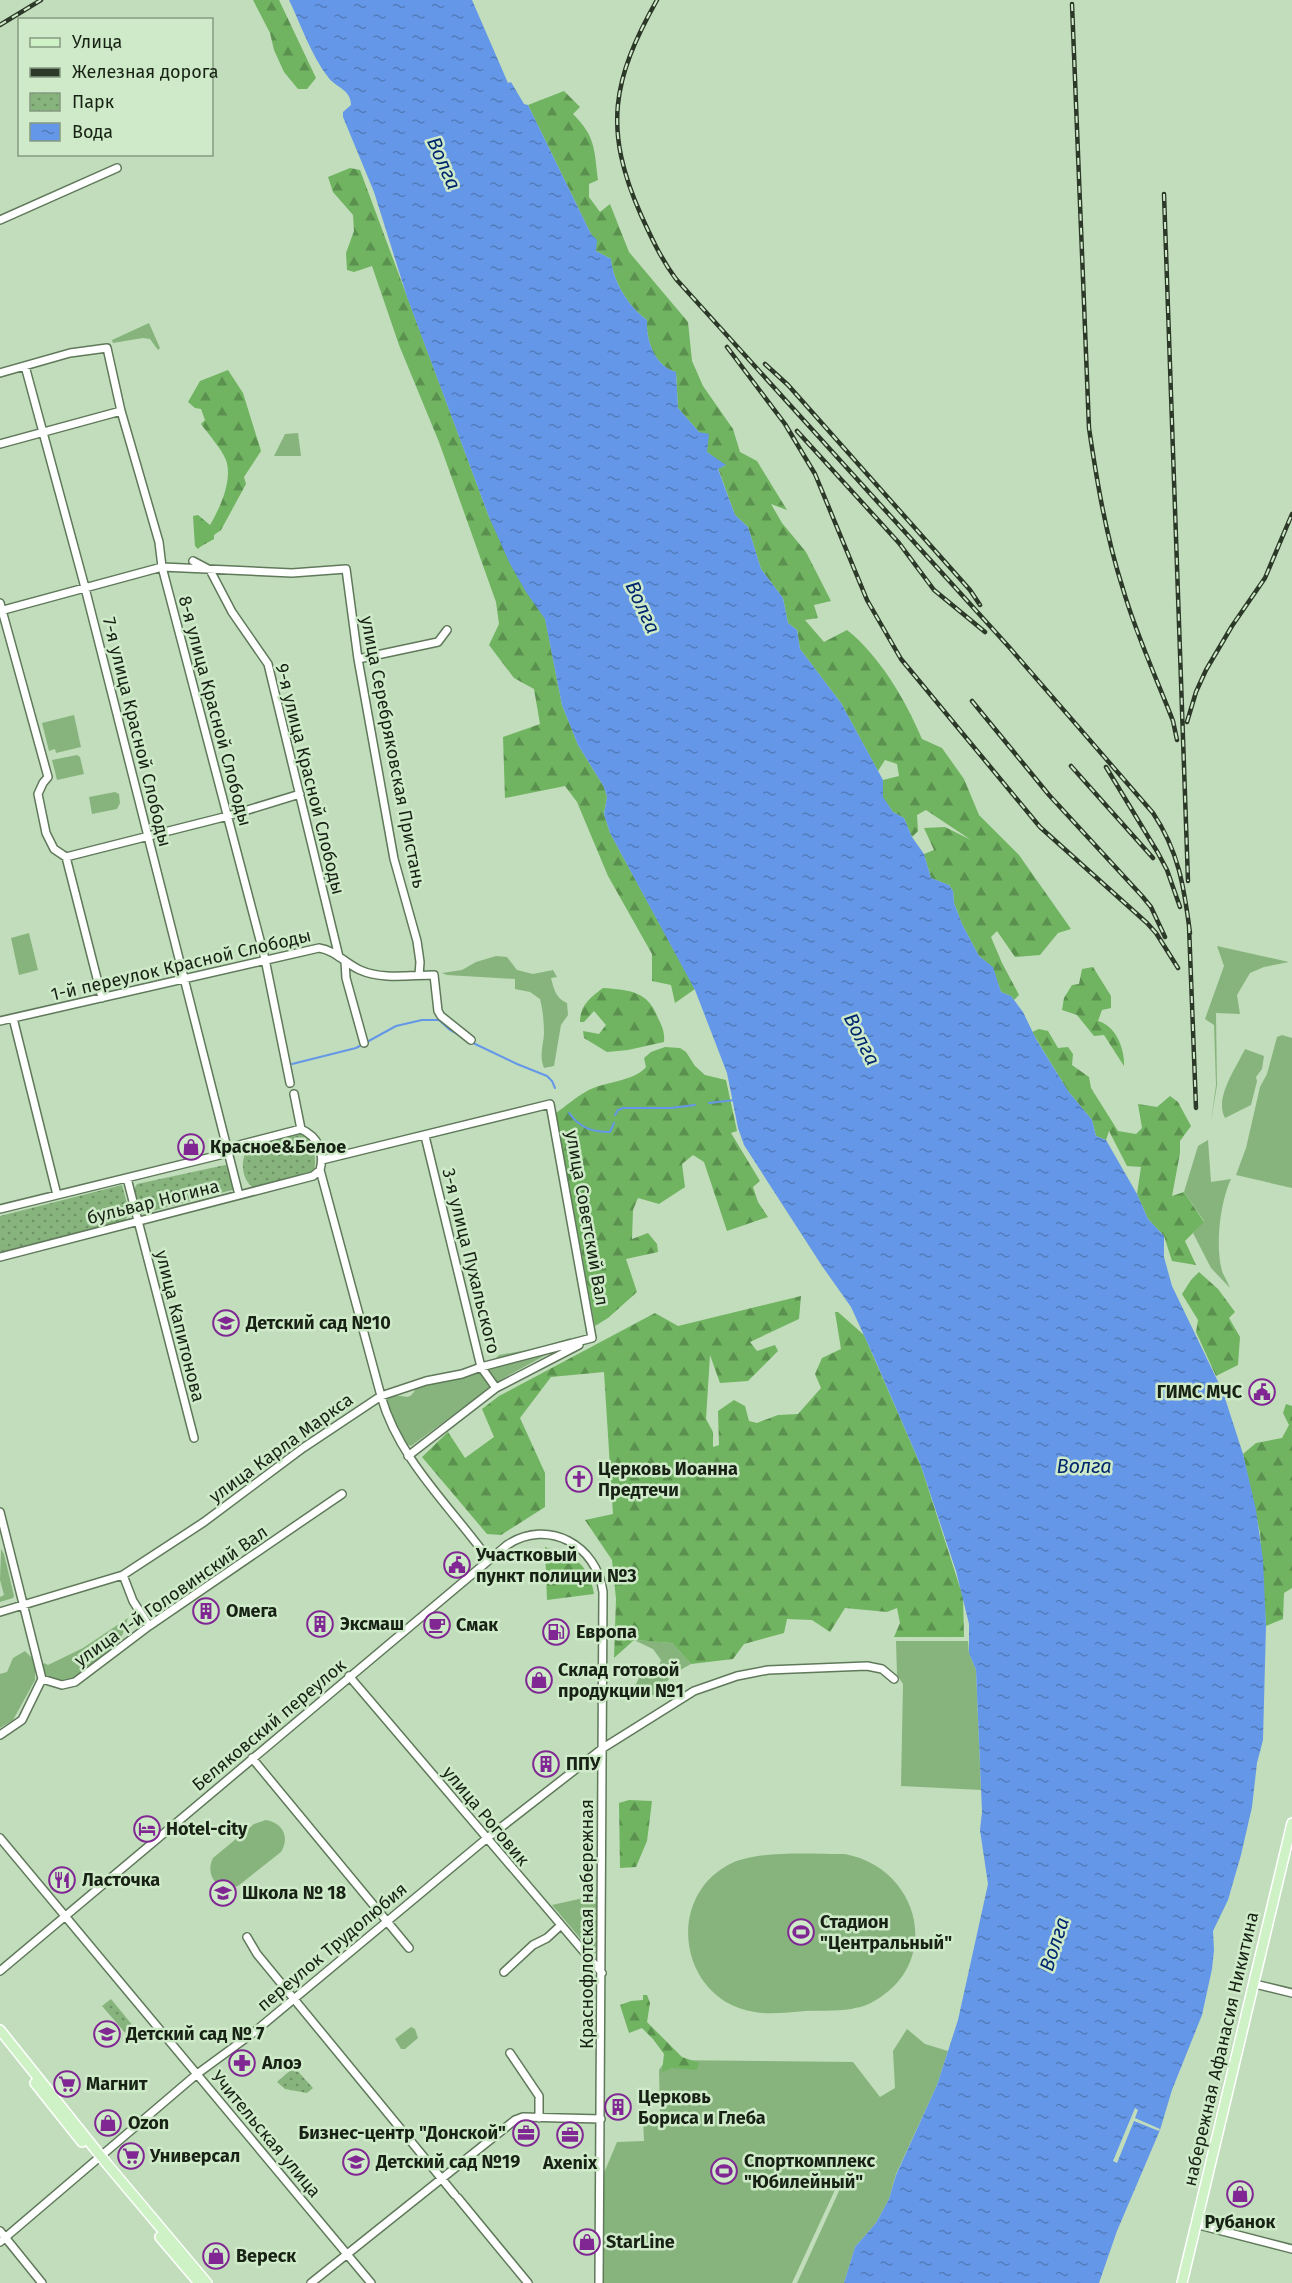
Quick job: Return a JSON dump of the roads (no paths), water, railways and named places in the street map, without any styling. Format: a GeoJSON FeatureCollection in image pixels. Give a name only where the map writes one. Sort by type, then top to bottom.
{"type":"FeatureCollection","features":[{"type":"Feature","properties":{"kind":"main road","name":"набережная Афанасия Никитина"},"geometry":{"type":"LineString","coordinates":[[1188,2283],[1198,2225],[1292,1823]]}},
{"type":"Feature","properties":{"kind":"main road","name":"набережная Афанасия Никитина"},"geometry":{"type":"LineString","coordinates":[[1182,2283],[1292,1848]]}},
{"type":"Feature","properties":{"kind":"main road"},"geometry":{"type":"LineString","coordinates":[[0,2030],[98,2157],[207,2283]]}},
{"type":"Feature","properties":{"kind":"main road"},"geometry":{"type":"LineString","coordinates":[[0,2039],[199,2283]]}},
{"type":"Feature","properties":{"kind":"street"},"geometry":{"type":"LineString","coordinates":[[0,220],[117,168]]}},
{"type":"Feature","properties":{"kind":"street","name":"8-я улица Красной Слободы"},"geometry":{"type":"LineString","coordinates":[[25,366],[70,353],[107,348],[121,411],[159,542],[162,567],[265,958],[291,1083]]}},
{"type":"Feature","properties":{"kind":"street"},"geometry":{"type":"LineString","coordinates":[[0,373],[25,366]]}},
{"type":"Feature","properties":{"kind":"street","name":"7-я улица Красной Слободы"},"geometry":{"type":"LineString","coordinates":[[25,366],[86,590],[239,1195]]}},
{"type":"Feature","properties":{"kind":"street"},"geometry":{"type":"LineString","coordinates":[[0,444],[121,411]]}},
{"type":"Feature","properties":{"kind":"street"},"geometry":{"type":"LineString","coordinates":[[193,561],[210,570]]}},
{"type":"Feature","properties":{"kind":"street"},"geometry":{"type":"LineString","coordinates":[[1,611],[86,590],[162,567],[210,570]]}},
{"type":"Feature","properties":{"kind":"street","name":"улица Серебряковская Пристань"},"geometry":{"type":"LineString","coordinates":[[210,570],[292,573],[346,569],[358,658],[394,859],[417,941],[419,975]]}},
{"type":"Feature","properties":{"kind":"street","name":"9-я улица Красной Слободы"},"geometry":{"type":"LineString","coordinates":[[210,570],[232,612],[268,664],[364,1043]]}},
{"type":"Feature","properties":{"kind":"street"},"geometry":{"type":"LineString","coordinates":[[0,603],[48,777],[38,794],[46,833],[54,849],[66,857],[102,998]]}},
{"type":"Feature","properties":{"kind":"street"},"geometry":{"type":"LineString","coordinates":[[358,658],[438,642],[447,630]]}},
{"type":"Feature","properties":{"kind":"street"},"geometry":{"type":"LineString","coordinates":[[66,857],[228,816],[300,794]]}},
{"type":"Feature","properties":{"kind":"street","name":"1-й переулок Красной Слободы"},"geometry":{"type":"LineString","coordinates":[[0,1021],[314,948],[329,950],[362,971],[375,975],[434,975],[438,1011],[471,1040]]}},
{"type":"Feature","properties":{"kind":"street"},"geometry":{"type":"LineString","coordinates":[[13,1018],[57,1195]]}},
{"type":"Feature","properties":{"kind":"street"},"geometry":{"type":"LineString","coordinates":[[294,1094],[301,1129],[316,1141],[322,1160],[320,1170],[392,1429],[408,1456],[489,1560]]}},
{"type":"Feature","properties":{"kind":"street","name":"улица Советский Вал"},"geometry":{"type":"LineString","coordinates":[[425,1136],[550,1104],[592,1338]]}},
{"type":"Feature","properties":{"kind":"street","name":"бульвар Ногина"},"geometry":{"type":"LineString","coordinates":[[0,1209],[228,1153],[235,1146],[301,1129]]}},
{"type":"Feature","properties":{"kind":"street"},"geometry":{"type":"LineString","coordinates":[[322,1160],[425,1136]]}},
{"type":"Feature","properties":{"kind":"street","name":"3-я улица Пухальского"},"geometry":{"type":"LineString","coordinates":[[425,1136],[481,1367],[496,1388]]}},
{"type":"Feature","properties":{"kind":"street","name":"бульвар Ногина"},"geometry":{"type":"LineString","coordinates":[[0,1257],[313,1176],[320,1170]]}},
{"type":"Feature","properties":{"kind":"street","name":"улица Капитонова"},"geometry":{"type":"LineString","coordinates":[[127,1178],[194,1438]]}},
{"type":"Feature","properties":{"kind":"street"},"geometry":{"type":"LineString","coordinates":[[408,1456],[496,1388],[592,1338]]}},
{"type":"Feature","properties":{"kind":"street","name":"улица Карла Маркса"},"geometry":{"type":"LineString","coordinates":[[0,1612],[123,1575],[204,1522],[303,1448],[381,1396],[426,1381],[462,1374],[592,1338]]}},
{"type":"Feature","properties":{"kind":"street","name":"улица 1-й Головинский Вал"},"geometry":{"type":"LineString","coordinates":[[42,1679],[62,1685],[75,1682],[149,1626],[342,1494]]}},
{"type":"Feature","properties":{"kind":"street"},"geometry":{"type":"LineString","coordinates":[[0,1512],[42,1679],[22,1720],[0,1735]]}},
{"type":"Feature","properties":{"kind":"street","name":"Беляковский переулок"},"geometry":{"type":"LineString","coordinates":[[0,1971],[510,1543],[529,1535],[548,1534],[570,1540]]}},
{"type":"Feature","properties":{"kind":"street","name":"Краснофлотская набережная"},"geometry":{"type":"LineString","coordinates":[[570,1540],[590,1558],[602,1587],[599,2283]]}},
{"type":"Feature","properties":{"kind":"street"},"geometry":{"type":"LineString","coordinates":[[123,1575],[133,1601],[149,1626]]}},
{"type":"Feature","properties":{"kind":"street","name":"переулок Трудолюбия"},"geometry":{"type":"LineString","coordinates":[[2,2237],[196,2074],[253,2032],[486,1839],[603,1748],[694,1691],[750,1672],[861,1666],[882,1669],[894,1679]]}},
{"type":"Feature","properties":{"kind":"street","name":"улица Роговик"},"geometry":{"type":"LineString","coordinates":[[349,1677],[602,1973]]}},
{"type":"Feature","properties":{"kind":"street"},"geometry":{"type":"LineString","coordinates":[[252,1758],[409,1948]]}},
{"type":"Feature","properties":{"kind":"street","name":"Учительская улица"},"geometry":{"type":"LineString","coordinates":[[0,1838],[371,2283]]}},
{"type":"Feature","properties":{"kind":"street"},"geometry":{"type":"LineString","coordinates":[[504,1972],[533,1945],[547,1938],[560,1926]]}},
{"type":"Feature","properties":{"kind":"street"},"geometry":{"type":"LineString","coordinates":[[247,1937],[257,1954],[528,2283]]}},
{"type":"Feature","properties":{"kind":"street"},"geometry":{"type":"LineString","coordinates":[[1259,1985],[1292,1993]]}},
{"type":"Feature","properties":{"kind":"street"},"geometry":{"type":"LineString","coordinates":[[510,2053],[539,2096],[538,2118]]}},
{"type":"Feature","properties":{"kind":"street"},"geometry":{"type":"LineString","coordinates":[[311,2283],[516,2120],[524,2117],[601,2119]]}},
{"type":"Feature","properties":{"kind":"street"},"geometry":{"type":"LineString","coordinates":[[1198,2225],[1292,2249]]}},
{"type":"Feature","properties":{"kind":"street"},"geometry":{"type":"LineString","coordinates":[[2,2237],[42,2283]]}},
{"type":"Feature","properties":{"kind":"water","name":"Волга"},"geometry":{"type":"Polygon","coordinates":[[[289,0],[472,0],[508,83],[511,82],[524,104],[528,105],[591,234],[597,240],[596,251],[611,259],[612,268],[623,293],[640,315],[647,320],[648,336],[653,352],[662,364],[676,372],[678,408],[699,432],[709,434],[707,452],[726,465],[718,469],[735,515],[748,527],[761,569],[783,598],[788,623],[797,630],[800,649],[841,703],[883,780],[883,797],[893,812],[904,818],[912,837],[924,854],[931,878],[949,885],[953,891],[954,903],[962,924],[979,956],[993,967],[1001,992],[1011,996],[1023,1012],[1036,1039],[1068,1091],[1092,1120],[1096,1136],[1106,1140],[1137,1194],[1148,1219],[1164,1236],[1164,1257],[1172,1286],[1223,1392],[1243,1454],[1256,1510],[1263,1560],[1266,1626],[1263,1740],[1241,1855],[1228,1900],[1213,1931],[1212,1969],[1202,2015],[1172,2090],[1160,2130],[1117,2231],[1099,2283],[844,2283],[855,2247],[876,2223],[889,2199],[896,2175],[937,2085],[958,2020],[988,1884],[980,1830],[982,1812],[976,1670],[969,1653],[969,1624],[956,1571],[921,1466],[873,1355],[851,1307],[744,1145],[738,1128],[727,1073],[695,990],[610,833],[604,814],[607,797],[604,787],[578,745],[562,705],[545,619],[510,564],[489,517],[407,297],[374,192],[343,117],[343,112],[351,105],[349,95],[331,81],[322,68],[311,50],[289,0]]]}},
{"type":"Feature","properties":{"kind":"waterway"},"geometry":{"type":"LineString","coordinates":[[292,1064],[356,1048],[396,1026],[422,1020],[439,1020],[464,1038]]}},
{"type":"Feature","properties":{"kind":"waterway"},"geometry":{"type":"LineString","coordinates":[[471,1042],[547,1076],[555,1088]]}},
{"type":"Feature","properties":{"kind":"waterway"},"geometry":{"type":"LineString","coordinates":[[709,1103],[735,1100]]}},
{"type":"Feature","properties":{"kind":"waterway"},"geometry":{"type":"LineString","coordinates":[[615,1115],[623,1108],[671,1108],[695,1105]]}},
{"type":"Feature","properties":{"kind":"waterway"},"geometry":{"type":"LineString","coordinates":[[569,1113],[582,1126],[592,1130],[610,1132],[614,1123]]}},
{"type":"Feature","properties":{"kind":"railway"},"geometry":{"type":"LineString","coordinates":[[0,25],[41,0]]}},
{"type":"Feature","properties":{"kind":"railway"},"geometry":{"type":"LineString","coordinates":[[657,0],[630,55],[622,81],[617,130],[629,184],[661,256],[676,279],[1009,647],[1153,813],[1175,856],[1190,933]]}},
{"type":"Feature","properties":{"kind":"railway"},"geometry":{"type":"LineString","coordinates":[[1072,4],[1089,428],[1103,509],[1117,569],[1134,622],[1173,721],[1177,740]]}},
{"type":"Feature","properties":{"kind":"railway"},"geometry":{"type":"LineString","coordinates":[[1164,194],[1188,881]]}},
{"type":"Feature","properties":{"kind":"railway"},"geometry":{"type":"LineString","coordinates":[[727,347],[785,424],[815,474],[867,600],[901,659],[1040,827],[1147,923],[1178,968]]}},
{"type":"Feature","properties":{"kind":"railway"},"geometry":{"type":"LineString","coordinates":[[765,364],[788,385],[970,590],[980,605]]}},
{"type":"Feature","properties":{"kind":"railway"},"geometry":{"type":"LineString","coordinates":[[797,431],[899,543],[934,590],[985,632]]}},
{"type":"Feature","properties":{"kind":"railway"},"geometry":{"type":"LineString","coordinates":[[1187,722],[1196,692],[1206,670],[1232,626],[1265,578],[1292,514]]}},
{"type":"Feature","properties":{"kind":"railway"},"geometry":{"type":"LineString","coordinates":[[972,701],[1049,795],[1151,907],[1165,937]]}},
{"type":"Feature","properties":{"kind":"railway"},"geometry":{"type":"LineString","coordinates":[[1071,766],[1153,858]]}},
{"type":"Feature","properties":{"kind":"railway"},"geometry":{"type":"LineString","coordinates":[[1106,767],[1167,870],[1180,907]]}},
{"type":"Feature","properties":{"kind":"railway"},"geometry":{"type":"LineString","coordinates":[[1189,926],[1196,1108]]}},
{"type":"Feature","properties":{"kind":"place","name":"Красное&Белое"},"geometry":{"type":"Point","coordinates":[191,1147]}},
{"type":"Feature","properties":{"kind":"place","name":"Детский сад №10"},"geometry":{"type":"Point","coordinates":[226,1323]}},
{"type":"Feature","properties":{"kind":"place","name":"ГИМС МЧС"},"geometry":{"type":"Point","coordinates":[1262,1392]}},
{"type":"Feature","properties":{"kind":"place","name":"Церковь Иоанна Предтечи"},"geometry":{"type":"Point","coordinates":[579,1479]}},
{"type":"Feature","properties":{"kind":"place","name":"Участковый пункт полиции №3"},"geometry":{"type":"Point","coordinates":[457,1565]}},
{"type":"Feature","properties":{"kind":"place","name":"Омега"},"geometry":{"type":"Point","coordinates":[206,1611]}},
{"type":"Feature","properties":{"kind":"place","name":"Эксмаш"},"geometry":{"type":"Point","coordinates":[320,1624]}},
{"type":"Feature","properties":{"kind":"place","name":"Смак"},"geometry":{"type":"Point","coordinates":[437,1625]}},
{"type":"Feature","properties":{"kind":"place","name":"Европа"},"geometry":{"type":"Point","coordinates":[556,1632]}},
{"type":"Feature","properties":{"kind":"place","name":"Склад готовой продукции №1"},"geometry":{"type":"Point","coordinates":[539,1680]}},
{"type":"Feature","properties":{"kind":"place","name":"ППУ"},"geometry":{"type":"Point","coordinates":[546,1764]}},
{"type":"Feature","properties":{"kind":"place","name":"Hotel-city"},"geometry":{"type":"Point","coordinates":[147,1829]}},
{"type":"Feature","properties":{"kind":"place","name":"Ласточка"},"geometry":{"type":"Point","coordinates":[62,1880]}},
{"type":"Feature","properties":{"kind":"place","name":"Школа № 18"},"geometry":{"type":"Point","coordinates":[223,1893]}},
{"type":"Feature","properties":{"kind":"place","name":"Стадион \"Центральный\""},"geometry":{"type":"Point","coordinates":[801,1932]}},
{"type":"Feature","properties":{"kind":"place","name":"Детский сад № 7"},"geometry":{"type":"Point","coordinates":[107,2034]}},
{"type":"Feature","properties":{"kind":"place","name":"Алоэ"},"geometry":{"type":"Point","coordinates":[242,2063]}},
{"type":"Feature","properties":{"kind":"place","name":"Магнит"},"geometry":{"type":"Point","coordinates":[67,2084]}},
{"type":"Feature","properties":{"kind":"place","name":"Церковь Бориса и Глеба"},"geometry":{"type":"Point","coordinates":[618,2107]}},
{"type":"Feature","properties":{"kind":"place","name":"Ozon"},"geometry":{"type":"Point","coordinates":[108,2123]}},
{"type":"Feature","properties":{"kind":"place","name":"Бизнес-центр \"Донской\""},"geometry":{"type":"Point","coordinates":[526,2133]}},
{"type":"Feature","properties":{"kind":"place","name":"Axenix"},"geometry":{"type":"Point","coordinates":[570,2135]}},
{"type":"Feature","properties":{"kind":"place","name":"Универсал"},"geometry":{"type":"Point","coordinates":[131,2156]}},
{"type":"Feature","properties":{"kind":"place","name":"Детский сад №19"},"geometry":{"type":"Point","coordinates":[356,2162]}},
{"type":"Feature","properties":{"kind":"place","name":"Спорткомплекс \"Юбилейный\""},"geometry":{"type":"Point","coordinates":[724,2171]}},
{"type":"Feature","properties":{"kind":"place","name":"Рубанок"},"geometry":{"type":"Point","coordinates":[1240,2194]}},
{"type":"Feature","properties":{"kind":"place","name":"StarLine"},"geometry":{"type":"Point","coordinates":[587,2242]}},
{"type":"Feature","properties":{"kind":"place","name":"Вереск"},"geometry":{"type":"Point","coordinates":[216,2256]}}]}
